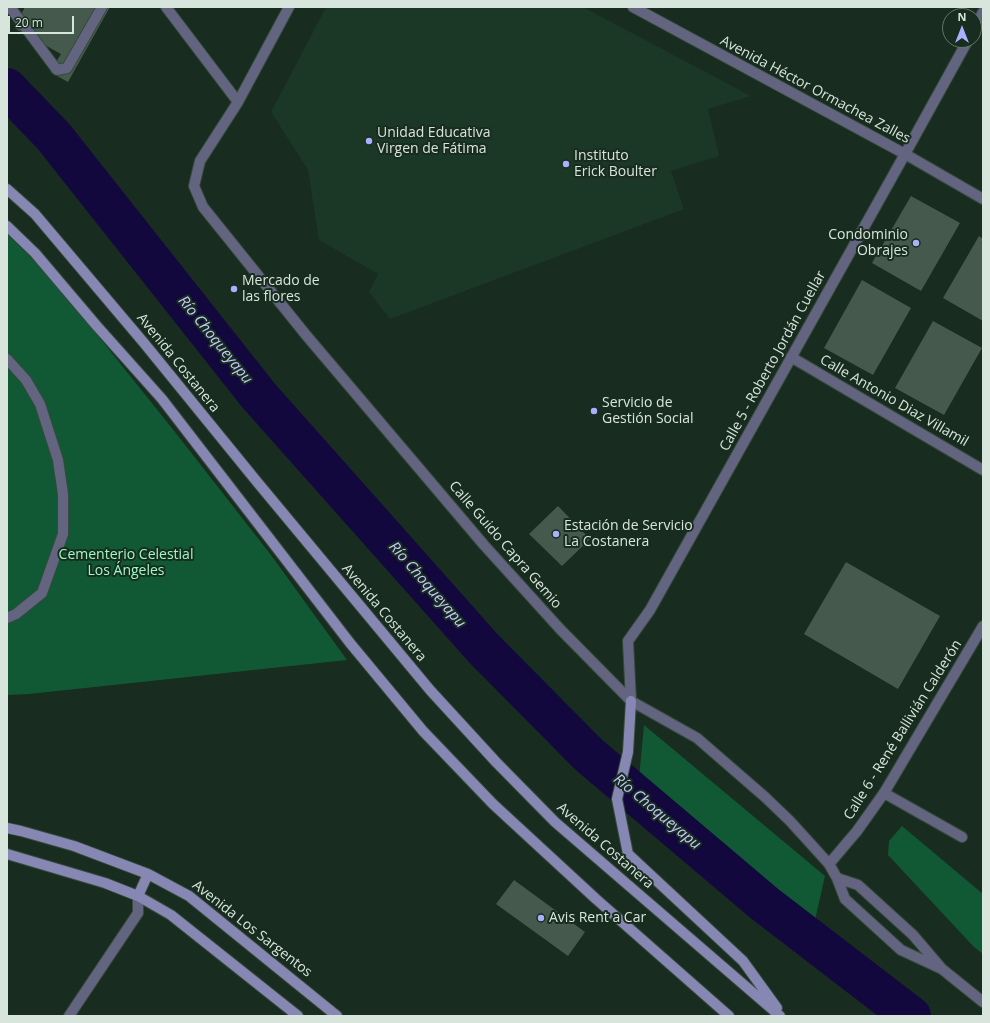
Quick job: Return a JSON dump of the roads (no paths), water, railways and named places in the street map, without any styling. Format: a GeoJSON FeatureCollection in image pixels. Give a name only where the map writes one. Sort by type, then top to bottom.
{"type":"FeatureCollection","features":[{"type":"Feature","properties":{"kind":"main road","name":"Avenida Costanera"},"geometry":{"type":"LineString","coordinates":[[7,189],[35,214],[144,343],[430,690],[496,762],[555,822],[781,1016]]}},
{"type":"Feature","properties":{"kind":"main road"},"geometry":{"type":"LineString","coordinates":[[7,226],[35,253],[96,325],[162,399],[350,643],[423,731],[493,804],[596,899],[729,1016]]}},
{"type":"Feature","properties":{"kind":"main road"},"geometry":{"type":"LineString","coordinates":[[631,701],[628,752],[618,800],[628,854],[743,961],[781,1016]]}},
{"type":"Feature","properties":{"kind":"main road","name":"Avenida Los Sargentos"},"geometry":{"type":"LineString","coordinates":[[7,828],[74,846],[148,874],[189,896],[338,1016]]}},
{"type":"Feature","properties":{"kind":"main road"},"geometry":{"type":"LineString","coordinates":[[7,854],[105,883],[138,896],[170,915],[298,1016]]}},
{"type":"Feature","properties":{"kind":"main road"},"geometry":{"type":"LineString","coordinates":[[138,896],[148,874]]}},
{"type":"Feature","properties":{"kind":"street"},"geometry":{"type":"LineString","coordinates":[[10,7],[57,70],[68,68],[102,7]]}},
{"type":"Feature","properties":{"kind":"street"},"geometry":{"type":"LineString","coordinates":[[166,7],[238,102],[289,7]]}},
{"type":"Feature","properties":{"kind":"street","name":"Avenida Héctor Ormachea Zalles"},"geometry":{"type":"LineString","coordinates":[[635,8],[905,154],[983,199]]}},
{"type":"Feature","properties":{"kind":"street","name":"Calle 5 - Roberto Jordán Cuellar"},"geometry":{"type":"LineString","coordinates":[[631,701],[628,641],[650,610],[964,48]]}},
{"type":"Feature","properties":{"kind":"street","name":"Calle Guido Capra Gemio"},"geometry":{"type":"LineString","coordinates":[[238,102],[200,161],[194,186],[203,207],[321,353],[484,545],[560,629],[631,701],[697,738],[766,797],[829,864],[837,878],[845,899],[901,950],[942,969]]}},
{"type":"Feature","properties":{"kind":"street","name":"Calle Antonio Diaz Villamil"},"geometry":{"type":"LineString","coordinates":[[791,357],[983,470]]}},
{"type":"Feature","properties":{"kind":"street"},"geometry":{"type":"LineString","coordinates":[[7,359],[26,380],[40,404],[52,440],[58,460],[62,494],[62,534],[42,593],[16,614],[7,618]]}},
{"type":"Feature","properties":{"kind":"street","name":"Calle 6 - René Ballivián Calderón"},"geometry":{"type":"LineString","coordinates":[[829,864],[857,831],[884,793],[983,626]]}},
{"type":"Feature","properties":{"kind":"street"},"geometry":{"type":"LineString","coordinates":[[884,793],[962,837]]}},
{"type":"Feature","properties":{"kind":"street"},"geometry":{"type":"LineString","coordinates":[[837,878],[858,885],[913,935],[942,969],[983,1002]]}},
{"type":"Feature","properties":{"kind":"street"},"geometry":{"type":"LineString","coordinates":[[68,1016],[138,913],[138,896]]}},
{"type":"Feature","properties":{"kind":"waterway","name":"Río Choqueyapu"},"geometry":{"type":"LineString","coordinates":[[7,88],[54,137],[259,396],[484,649],[589,755],[765,904],[911,1016]]}},
{"type":"Feature","properties":{"kind":"place","name":"Unidad Educativa Virgen de Fátima"},"geometry":{"type":"Point","coordinates":[369,141]}},
{"type":"Feature","properties":{"kind":"place","name":"Instituto Erick Boulter"},"geometry":{"type":"Point","coordinates":[566,164]}},
{"type":"Feature","properties":{"kind":"place","name":"Condominio Obrajes"},"geometry":{"type":"Point","coordinates":[916,243]}},
{"type":"Feature","properties":{"kind":"place","name":"Mercado de las flores"},"geometry":{"type":"Point","coordinates":[234,289]}},
{"type":"Feature","properties":{"kind":"place","name":"Servicio de Gestión Social"},"geometry":{"type":"Point","coordinates":[594,411]}},
{"type":"Feature","properties":{"kind":"place","name":"Estación de Servicio La Costanera"},"geometry":{"type":"Point","coordinates":[556,534]}},
{"type":"Feature","properties":{"kind":"place","name":"Avis Rent a Car"},"geometry":{"type":"Point","coordinates":[541,918]}},
{"type":"Feature","properties":{"kind":"park label","name":"Cementerio Celestial Los Ángeles"},"geometry":{"type":"Point","coordinates":[126,564]}}]}
